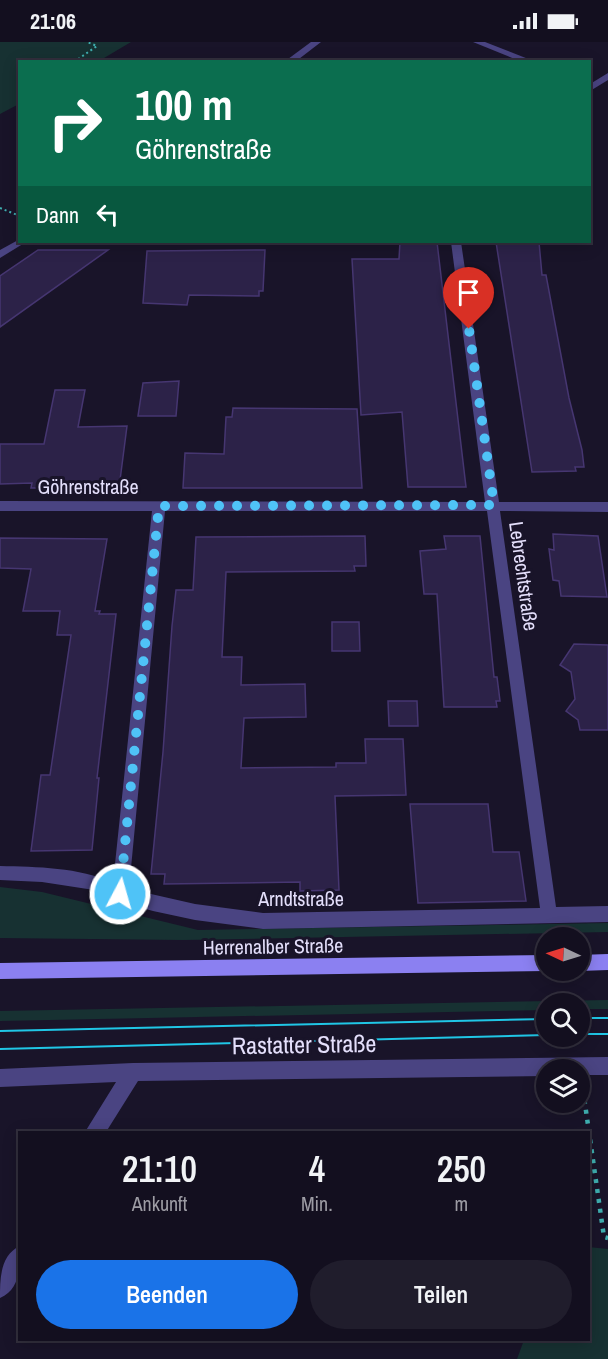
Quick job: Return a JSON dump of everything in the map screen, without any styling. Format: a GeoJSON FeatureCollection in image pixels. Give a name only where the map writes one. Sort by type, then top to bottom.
{"type":"FeatureCollection","features":[{"type":"Feature","properties":{"kind":"main road"},"geometry":{"type":"LineString","coordinates":[[590,963],[608,962]]}},
{"type":"Feature","properties":{"kind":"main road","name":"Herrenalber Straße"},"geometry":{"type":"LineString","coordinates":[[0,971],[536,963]]}},
{"type":"Feature","properties":{"kind":"street"},"geometry":{"type":"LineString","coordinates":[[291,60],[317,42]]}},
{"type":"Feature","properties":{"kind":"street"},"geometry":{"type":"LineString","coordinates":[[477,42],[526,60]]}},
{"type":"Feature","properties":{"kind":"street"},"geometry":{"type":"LineString","coordinates":[[591,85],[608,76]]}},
{"type":"Feature","properties":{"kind":"street"},"geometry":{"type":"LineString","coordinates":[[591,85],[608,89]]}},
{"type":"Feature","properties":{"kind":"street"},"geometry":{"type":"LineString","coordinates":[[0,255],[19,243]]}},
{"type":"Feature","properties":{"kind":"street","name":"Lebrechtstraße"},"geometry":{"type":"LineString","coordinates":[[456,243],[549,915]]}},
{"type":"Feature","properties":{"kind":"street","name":"Göhrenstraße"},"geometry":{"type":"LineString","coordinates":[[0,506],[494,505],[608,507]]}},
{"type":"Feature","properties":{"kind":"street"},"geometry":{"type":"LineString","coordinates":[[120,894],[159,506]]}},
{"type":"Feature","properties":{"kind":"street","name":"Arndtstraße"},"geometry":{"type":"LineString","coordinates":[[0,873],[42,874],[96,883],[120,894],[195,912],[263,921],[608,914]]}},
{"type":"Feature","properties":{"kind":"street","name":"Rastatter Straße"},"geometry":{"type":"LineString","coordinates":[[590,1066],[608,1066]]}},
{"type":"Feature","properties":{"kind":"street","name":"Rastatter Straße"},"geometry":{"type":"LineString","coordinates":[[0,1078],[133,1072],[536,1067]]}},
{"type":"Feature","properties":{"kind":"street"},"geometry":{"type":"LineString","coordinates":[[96,1131],[133,1072]]}},
{"type":"Feature","properties":{"kind":"street"},"geometry":{"type":"LineString","coordinates":[[0,1288],[18,1259]]}},
{"type":"Feature","properties":{"kind":"path"},"geometry":{"type":"LineString","coordinates":[[77,60],[97,46],[87,42]]}},
{"type":"Feature","properties":{"kind":"path"},"geometry":{"type":"LineString","coordinates":[[0,208],[18,215]]}},
{"type":"Feature","properties":{"kind":"path"},"geometry":{"type":"LineString","coordinates":[[587,1113],[589,1131]]}},
{"type":"Feature","properties":{"kind":"path"},"geometry":{"type":"LineString","coordinates":[[590,1137],[604,1237],[608,1238]]}},
{"type":"Feature","properties":{"kind":"green space"},"geometry":{"type":"Polygon","coordinates":[[[0,42],[131,42],[101,60],[18,60],[18,105],[0,114],[0,42]]]}},
{"type":"Feature","properties":{"kind":"green space"},"geometry":{"type":"Polygon","coordinates":[[[0,887],[42,892],[198,930],[608,923],[608,932],[590,932],[590,927],[536,927],[536,933],[183,940],[0,938],[0,887]]]}},
{"type":"Feature","properties":{"kind":"green space"},"geometry":{"type":"Polygon","coordinates":[[[590,1000],[608,1000],[608,1009],[590,1009],[590,1000]]]}},
{"type":"Feature","properties":{"kind":"green space"},"geometry":{"type":"Polygon","coordinates":[[[536,1001],[536,1010],[0,1021],[0,1011],[536,1001]]]}},
{"type":"Feature","properties":{"kind":"green space"},"geometry":{"type":"Polygon","coordinates":[[[590,1247],[608,1249],[608,1359],[517,1359],[524,1341],[590,1341],[590,1247]]]}},
{"type":"Feature","properties":{"kind":"building"},"geometry":{"type":"Polygon","coordinates":[[[400,243],[437,243],[466,487],[408,487],[402,412],[361,415],[352,259],[399,259],[400,243]]]}},
{"type":"Feature","properties":{"kind":"building"},"geometry":{"type":"Polygon","coordinates":[[[496,243],[539,243],[542,275],[546,275],[569,398],[582,450],[584,467],[575,467],[576,471],[532,472],[496,243]]]}},
{"type":"Feature","properties":{"kind":"building"},"geometry":{"type":"Polygon","coordinates":[[[38,250],[108,250],[0,327],[0,276],[38,250]]]}},
{"type":"Feature","properties":{"kind":"building"},"geometry":{"type":"Polygon","coordinates":[[[265,250],[263,291],[259,291],[259,296],[189,295],[187,305],[143,303],[147,251],[265,250]]]}},
{"type":"Feature","properties":{"kind":"building"},"geometry":{"type":"Polygon","coordinates":[[[179,381],[176,416],[138,416],[143,383],[179,381]]]}},
{"type":"Feature","properties":{"kind":"building"},"geometry":{"type":"Polygon","coordinates":[[[55,390],[85,390],[78,427],[127,426],[119,488],[31,488],[32,483],[0,484],[0,444],[44,444],[55,390]]]}},
{"type":"Feature","properties":{"kind":"building"},"geometry":{"type":"Polygon","coordinates":[[[233,408],[357,409],[362,488],[183,488],[185,453],[224,454],[226,417],[232,417],[233,408]]]}},
{"type":"Feature","properties":{"kind":"building"},"geometry":{"type":"Polygon","coordinates":[[[553,534],[598,536],[607,597],[561,596],[559,581],[553,580],[549,549],[554,550],[553,534]]]}},
{"type":"Feature","properties":{"kind":"building"},"geometry":{"type":"Polygon","coordinates":[[[365,536],[366,566],[354,566],[355,571],[226,572],[222,657],[242,657],[241,685],[305,684],[306,717],[244,718],[241,768],[336,767],[336,763],[366,763],[365,739],[403,739],[406,795],[335,796],[339,890],[300,891],[300,882],[164,884],[165,874],[151,874],[172,626],[176,590],[193,590],[196,537],[365,536]]]}},
{"type":"Feature","properties":{"kind":"building"},"geometry":{"type":"Polygon","coordinates":[[[444,536],[480,536],[494,677],[497,677],[500,701],[496,701],[497,707],[444,707],[437,594],[424,594],[420,551],[446,549],[444,536]]]}},
{"type":"Feature","properties":{"kind":"building"},"geometry":{"type":"Polygon","coordinates":[[[0,538],[107,539],[95,611],[100,611],[99,614],[116,614],[97,778],[99,778],[92,850],[31,851],[41,775],[50,775],[71,635],[57,635],[60,611],[23,611],[31,569],[0,568],[0,538]]]}},
{"type":"Feature","properties":{"kind":"building"},"geometry":{"type":"Polygon","coordinates":[[[332,622],[359,622],[360,651],[332,651],[332,622]]]}},
{"type":"Feature","properties":{"kind":"building"},"geometry":{"type":"Polygon","coordinates":[[[574,644],[608,645],[608,730],[580,730],[578,720],[566,711],[575,699],[571,672],[560,665],[574,644]]]}},
{"type":"Feature","properties":{"kind":"building"},"geometry":{"type":"Polygon","coordinates":[[[388,701],[417,701],[418,726],[389,726],[388,701]]]}},
{"type":"Feature","properties":{"kind":"building"},"geometry":{"type":"Polygon","coordinates":[[[410,804],[488,804],[493,852],[519,852],[526,901],[418,903],[410,804]]]}},
{"type":"Feature","properties":{"kind":"tram line"},"geometry":{"type":"LineString","coordinates":[[590,1018],[608,1018]]}},
{"type":"Feature","properties":{"kind":"tram line"},"geometry":{"type":"LineString","coordinates":[[0,1031],[536,1019]]}},
{"type":"Feature","properties":{"kind":"tram line"},"geometry":{"type":"LineString","coordinates":[[590,1034],[608,1034]]}},
{"type":"Feature","properties":{"kind":"tram line"},"geometry":{"type":"LineString","coordinates":[[0,1049],[536,1035]]}},
{"type":"Feature","properties":{"kind":"route"},"geometry":{"type":"LineString","coordinates":[[120,894],[159,506],[494,505],[469,329]]}}]}
